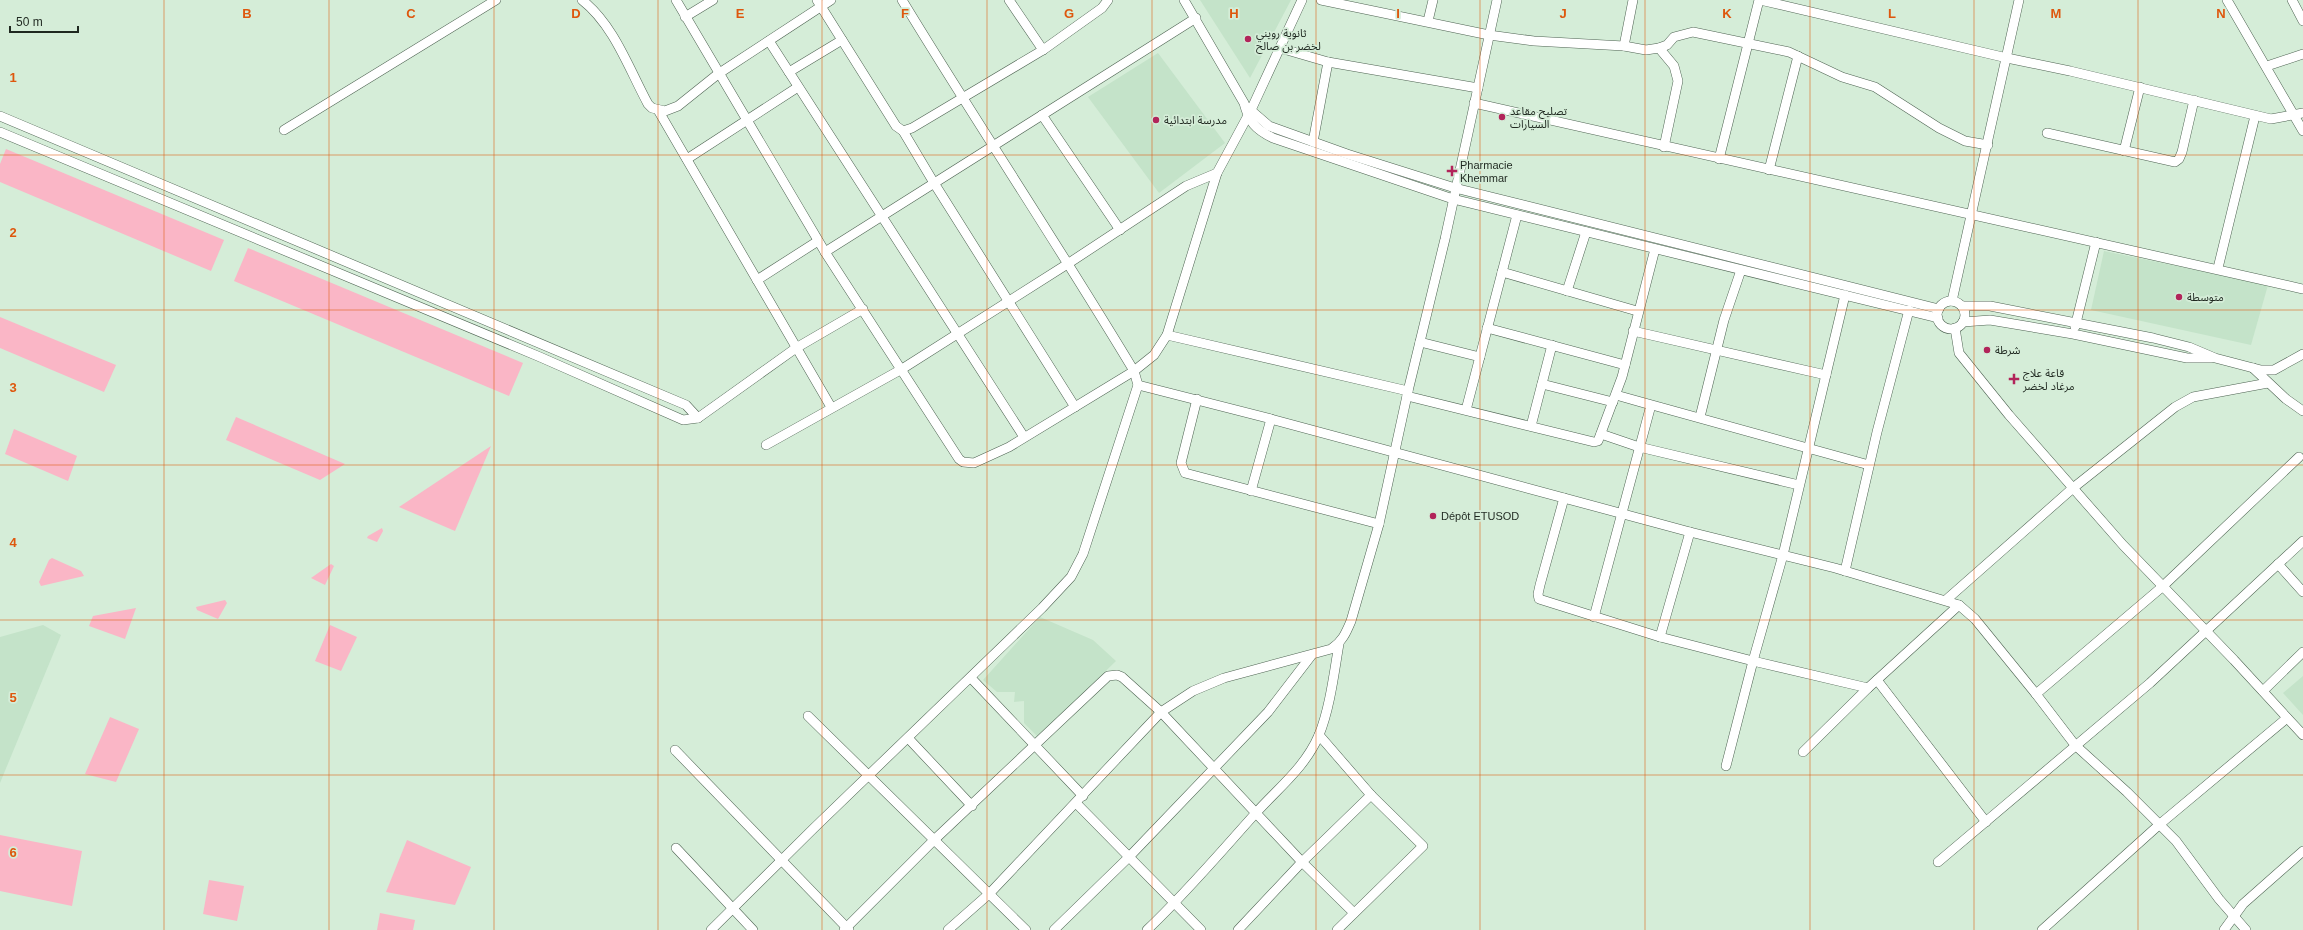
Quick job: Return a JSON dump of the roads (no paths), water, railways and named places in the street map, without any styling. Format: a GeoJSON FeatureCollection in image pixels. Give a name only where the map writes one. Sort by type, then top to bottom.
{"type":"FeatureCollection","features":[{"type":"Feature","properties":{"kind":"street"},"geometry":{"type":"LineString","coordinates":[[284,130],[496,0]]}},
{"type":"Feature","properties":{"kind":"street"},"geometry":{"type":"LineString","coordinates":[[582,0],[598,15],[608,29],[648,104],[658,110],[666,111],[678,106],[718,74],[769,41],[819,3],[831,0]]}},
{"type":"Feature","properties":{"kind":"street"},"geometry":{"type":"LineString","coordinates":[[676,0],[718,74],[825,252],[902,368],[959,459],[963,462],[974,463],[1024,437],[1075,407],[1134,371],[1154,355],[1167,335],[1217,173],[1249,114],[1302,0]]}},
{"type":"Feature","properties":{"kind":"street"},"geometry":{"type":"LineString","coordinates":[[685,17],[713,0]]}},
{"type":"Feature","properties":{"kind":"street"},"geometry":{"type":"LineString","coordinates":[[711,930],[781,860],[971,678],[1071,576],[1083,554],[1138,385],[1134,371],[1069,263],[993,146],[902,0]]}},
{"type":"Feature","properties":{"kind":"street"},"geometry":{"type":"LineString","coordinates":[[1009,0],[1043,50]]}},
{"type":"Feature","properties":{"kind":"street"},"geometry":{"type":"LineString","coordinates":[[903,131],[912,128],[1043,50],[1099,4],[1108,0]]}},
{"type":"Feature","properties":{"kind":"street"},"geometry":{"type":"LineString","coordinates":[[1184,0],[1196,18],[1260,132],[1285,143],[1453,200],[1909,310],[1938,313]]}},
{"type":"Feature","properties":{"kind":"street"},"geometry":{"type":"LineString","coordinates":[[1321,0],[1428,21],[1489,35],[1554,43],[1624,46],[1646,50],[1667,45],[1674,37],[1693,32],[1748,43],[1798,56],[1842,77],[1875,87],[1939,128],[1965,141],[1988,145]]}},
{"type":"Feature","properties":{"kind":"street"},"geometry":{"type":"LineString","coordinates":[[1428,21],[1433,0]]}},
{"type":"Feature","properties":{"kind":"street"},"geometry":{"type":"LineString","coordinates":[[1147,930],[1174,904],[1256,813],[1292,776],[1319,735],[1331,686],[1339,644],[1351,621],[1379,524],[1407,394],[1453,200],[1497,0]]}},
{"type":"Feature","properties":{"kind":"street"},"geometry":{"type":"LineString","coordinates":[[1624,46],[1633,0]]}},
{"type":"Feature","properties":{"kind":"street"},"geometry":{"type":"LineString","coordinates":[[1719,159],[1759,0],[2007,58],[2140,87],[2255,116],[2270,119],[2294,116],[2303,113]]}},
{"type":"Feature","properties":{"kind":"street"},"geometry":{"type":"LineString","coordinates":[[1952,301],[1988,145],[2019,0]]}},
{"type":"Feature","properties":{"kind":"street"},"geometry":{"type":"LineString","coordinates":[[2227,0],[2267,66],[2303,131]]}},
{"type":"Feature","properties":{"kind":"street"},"geometry":{"type":"LineString","coordinates":[[2292,0],[2303,21]]}},
{"type":"Feature","properties":{"kind":"street"},"geometry":{"type":"LineString","coordinates":[[819,3],[896,126],[903,131],[934,184],[1075,407]]}},
{"type":"Feature","properties":{"kind":"street"},"geometry":{"type":"LineString","coordinates":[[825,252],[1196,18]]}},
{"type":"Feature","properties":{"kind":"street"},"geometry":{"type":"LineString","coordinates":[[789,72],[842,40]]}},
{"type":"Feature","properties":{"kind":"street"},"geometry":{"type":"LineString","coordinates":[[769,41],[1024,437]]}},
{"type":"Feature","properties":{"kind":"street"},"geometry":{"type":"LineString","coordinates":[[1280,48],[1328,62],[1478,88]]}},
{"type":"Feature","properties":{"kind":"street"},"geometry":{"type":"LineString","coordinates":[[1659,48],[1674,66],[1678,81],[1664,147]]}},
{"type":"Feature","properties":{"kind":"street"},"geometry":{"type":"LineString","coordinates":[[2267,66],[2303,54]]}},
{"type":"Feature","properties":{"kind":"street"},"geometry":{"type":"LineString","coordinates":[[1770,170],[1798,56]]}},
{"type":"Feature","properties":{"kind":"street"},"geometry":{"type":"LineString","coordinates":[[1313,142],[1328,62]]}},
{"type":"Feature","properties":{"kind":"street"},"geometry":{"type":"LineString","coordinates":[[687,159],[745,119],[798,86]]}},
{"type":"Feature","properties":{"kind":"street"},"geometry":{"type":"LineString","coordinates":[[2124,151],[2140,87]]}},
{"type":"Feature","properties":{"kind":"street"},"geometry":{"type":"LineString","coordinates":[[2047,133],[2170,162],[2179,160],[2194,100]]}},
{"type":"Feature","properties":{"kind":"street"},"geometry":{"type":"LineString","coordinates":[[1474,103],[1664,147],[2218,268],[2303,289]]}},
{"type":"Feature","properties":{"kind":"street"},"geometry":{"type":"LineString","coordinates":[[658,110],[831,407]]}},
{"type":"Feature","properties":{"kind":"street"},"geometry":{"type":"LineString","coordinates":[[1249,114],[1269,126],[1313,142],[1455,188],[1938,313]]}},
{"type":"Feature","properties":{"kind":"street"},"geometry":{"type":"LineString","coordinates":[[1042,115],[1120,230]]}},
{"type":"Feature","properties":{"kind":"street"},"geometry":{"type":"LineString","coordinates":[[0,116],[560,350],[686,405],[698,418]]}},
{"type":"Feature","properties":{"kind":"street"},"geometry":{"type":"LineString","coordinates":[[2218,268],[2255,116]]}},
{"type":"Feature","properties":{"kind":"street"},"geometry":{"type":"LineString","coordinates":[[0,132],[540,357],[678,419],[689,420],[698,418],[796,348],[863,309]]}},
{"type":"Feature","properties":{"kind":"street"},"geometry":{"type":"LineString","coordinates":[[766,446],[831,407],[902,368],[957,334],[1186,186],[1217,173]]}},
{"type":"Feature","properties":{"kind":"street"},"geometry":{"type":"LineString","coordinates":[[1466,410],[1517,215]]}},
{"type":"Feature","properties":{"kind":"street"},"geometry":{"type":"LineString","coordinates":[[1567,291],[1586,232]]}},
{"type":"Feature","properties":{"kind":"street"},"geometry":{"type":"LineString","coordinates":[[757,280],[818,240]]}},
{"type":"Feature","properties":{"kind":"street"},"geometry":{"type":"LineString","coordinates":[[2073,334],[2096,242]]}},
{"type":"Feature","properties":{"kind":"street"},"geometry":{"type":"LineString","coordinates":[[1167,335],[1594,442],[1599,440],[1602,434],[1625,365],[1655,249]]}},
{"type":"Feature","properties":{"kind":"street"},"geometry":{"type":"LineString","coordinates":[[1700,417],[1724,320],[1741,270]]}},
{"type":"Feature","properties":{"kind":"street"},"geometry":{"type":"LineString","coordinates":[[1502,272],[1638,311]]}},
{"type":"Feature","properties":{"kind":"street"},"geometry":{"type":"LineString","coordinates":[[1726,766],[1753,661],[1783,555],[1845,295]]}},
{"type":"Feature","properties":{"kind":"street"},"geometry":{"type":"LineString","coordinates":[[1938,313],[1947,301],[1952,301],[1962,306],[1990,306],[2076,322],[2189,347],[2215,358],[2253,368],[2274,370],[2303,354]]}},
{"type":"Feature","properties":{"kind":"street"},"geometry":{"type":"LineString","coordinates":[[1962,306],[1965,317],[1963,322]]}},
{"type":"Feature","properties":{"kind":"street"},"geometry":{"type":"LineString","coordinates":[[1845,571],[1869,465],[1909,310]]}},
{"type":"Feature","properties":{"kind":"street"},"geometry":{"type":"LineString","coordinates":[[1938,313],[1944,327],[1955,328],[1963,322],[1990,320],[2073,334],[2186,358],[2215,358]]}},
{"type":"Feature","properties":{"kind":"street"},"geometry":{"type":"LineString","coordinates":[[1487,328],[1625,365]]}},
{"type":"Feature","properties":{"kind":"street"},"geometry":{"type":"LineString","coordinates":[[1955,328],[1959,353],[1968,366],[2073,488],[2162,587],[2303,736]]}},
{"type":"Feature","properties":{"kind":"street"},"geometry":{"type":"LineString","coordinates":[[1633,331],[1826,374]]}},
{"type":"Feature","properties":{"kind":"street"},"geometry":{"type":"LineString","coordinates":[[1420,342],[1480,357]]}},
{"type":"Feature","properties":{"kind":"street"},"geometry":{"type":"LineString","coordinates":[[1531,426],[1552,345]]}},
{"type":"Feature","properties":{"kind":"street"},"geometry":{"type":"LineString","coordinates":[[2253,368],[2286,400],[2303,411]]}},
{"type":"Feature","properties":{"kind":"street"},"geometry":{"type":"LineString","coordinates":[[1946,600],[2073,488],[2175,407],[2193,397],[2268,383]]}},
{"type":"Feature","properties":{"kind":"street"},"geometry":{"type":"LineString","coordinates":[[1542,384],[1651,405],[1594,617]]}},
{"type":"Feature","properties":{"kind":"street"},"geometry":{"type":"LineString","coordinates":[[1138,385],[1271,418],[1690,532],[1845,571],[1959,605],[1975,619],[2075,745],[2160,824],[2176,841],[2233,916],[2246,930]]}},
{"type":"Feature","properties":{"kind":"street"},"geometry":{"type":"LineString","coordinates":[[1614,398],[1700,417],[1869,465]]}},
{"type":"Feature","properties":{"kind":"street"},"geometry":{"type":"LineString","coordinates":[[1197,399],[1183,452],[1182,468],[1189,475],[1379,524]]}},
{"type":"Feature","properties":{"kind":"street"},"geometry":{"type":"LineString","coordinates":[[1251,491],[1271,418]]}},
{"type":"Feature","properties":{"kind":"street"},"geometry":{"type":"LineString","coordinates":[[1602,434],[1639,447],[1800,485]]}},
{"type":"Feature","properties":{"kind":"street"},"geometry":{"type":"LineString","coordinates":[[2036,694],[2162,587],[2299,457]]}},
{"type":"Feature","properties":{"kind":"street"},"geometry":{"type":"LineString","coordinates":[[1564,498],[1538,597],[1545,602],[1660,636],[1753,661],[1868,688]]}},
{"type":"Feature","properties":{"kind":"street"},"geometry":{"type":"LineString","coordinates":[[1660,636],[1690,532]]}},
{"type":"Feature","properties":{"kind":"street"},"geometry":{"type":"LineString","coordinates":[[1938,862],[2150,682],[2303,541]]}},
{"type":"Feature","properties":{"kind":"street"},"geometry":{"type":"LineString","coordinates":[[2278,564],[2303,592]]}},
{"type":"Feature","properties":{"kind":"street"},"geometry":{"type":"LineString","coordinates":[[1803,752],[1868,688],[1959,605]]}},
{"type":"Feature","properties":{"kind":"street"},"geometry":{"type":"LineString","coordinates":[[948,930],[990,893],[1161,712],[1193,691],[1224,678],[1311,656],[1339,644]]}},
{"type":"Feature","properties":{"kind":"street"},"geometry":{"type":"LineString","coordinates":[[2263,692],[2303,652]]}},
{"type":"Feature","properties":{"kind":"street"},"geometry":{"type":"LineString","coordinates":[[1054,930],[1129,857],[1213,767],[1268,712],[1311,656]]}},
{"type":"Feature","properties":{"kind":"street"},"geometry":{"type":"LineString","coordinates":[[675,750],[847,929],[933,841],[1036,746],[1108,676],[1113,675],[1122,677],[1161,712],[1302,862],[1354,913]]}},
{"type":"Feature","properties":{"kind":"street"},"geometry":{"type":"LineString","coordinates":[[971,678],[1083,796]]}},
{"type":"Feature","properties":{"kind":"street"},"geometry":{"type":"LineString","coordinates":[[1877,680],[1986,822]]}},
{"type":"Feature","properties":{"kind":"street"},"geometry":{"type":"LineString","coordinates":[[808,716],[933,841],[990,893],[1026,930]]}},
{"type":"Feature","properties":{"kind":"street"},"geometry":{"type":"LineString","coordinates":[[2042,930],[2160,824],[2287,718]]}},
{"type":"Feature","properties":{"kind":"street"},"geometry":{"type":"LineString","coordinates":[[1319,735],[1371,795],[1423,846],[1337,930]]}},
{"type":"Feature","properties":{"kind":"street"},"geometry":{"type":"LineString","coordinates":[[908,738],[972,806]]}},
{"type":"Feature","properties":{"kind":"street"},"geometry":{"type":"LineString","coordinates":[[1238,930],[1302,862],[1371,795]]}},
{"type":"Feature","properties":{"kind":"street"},"geometry":{"type":"LineString","coordinates":[[1076,803],[1201,930]]}},
{"type":"Feature","properties":{"kind":"street"},"geometry":{"type":"LineString","coordinates":[[676,848],[753,930]]}},
{"type":"Feature","properties":{"kind":"street"},"geometry":{"type":"LineString","coordinates":[[2224,930],[2233,916],[2254,894],[2303,851]]}},
{"type":"Feature","properties":{"kind":"place","name":"ثانوية رويني لخضر بن صالح"},"geometry":{"type":"Point","coordinates":[1248,39]}},
{"type":"Feature","properties":{"kind":"place","name":"تصليح مقاعد السيارات"},"geometry":{"type":"Point","coordinates":[1502,117]}},
{"type":"Feature","properties":{"kind":"place","name":"مدرسة ابتدائية"},"geometry":{"type":"Point","coordinates":[1156,120]}},
{"type":"Feature","properties":{"kind":"place","name":"Pharmacie Khemmar"},"geometry":{"type":"Point","coordinates":[1452,171]}},
{"type":"Feature","properties":{"kind":"place","name":"متوسطة"},"geometry":{"type":"Point","coordinates":[2179,297]}},
{"type":"Feature","properties":{"kind":"place","name":"شرطة"},"geometry":{"type":"Point","coordinates":[1987,350]}},
{"type":"Feature","properties":{"kind":"place","name":"قاعة علاج مرغاد لخضر"},"geometry":{"type":"Point","coordinates":[2014,379]}},
{"type":"Feature","properties":{"kind":"place","name":"Dépôt ETUSOD"},"geometry":{"type":"Point","coordinates":[1433,516]}}]}
